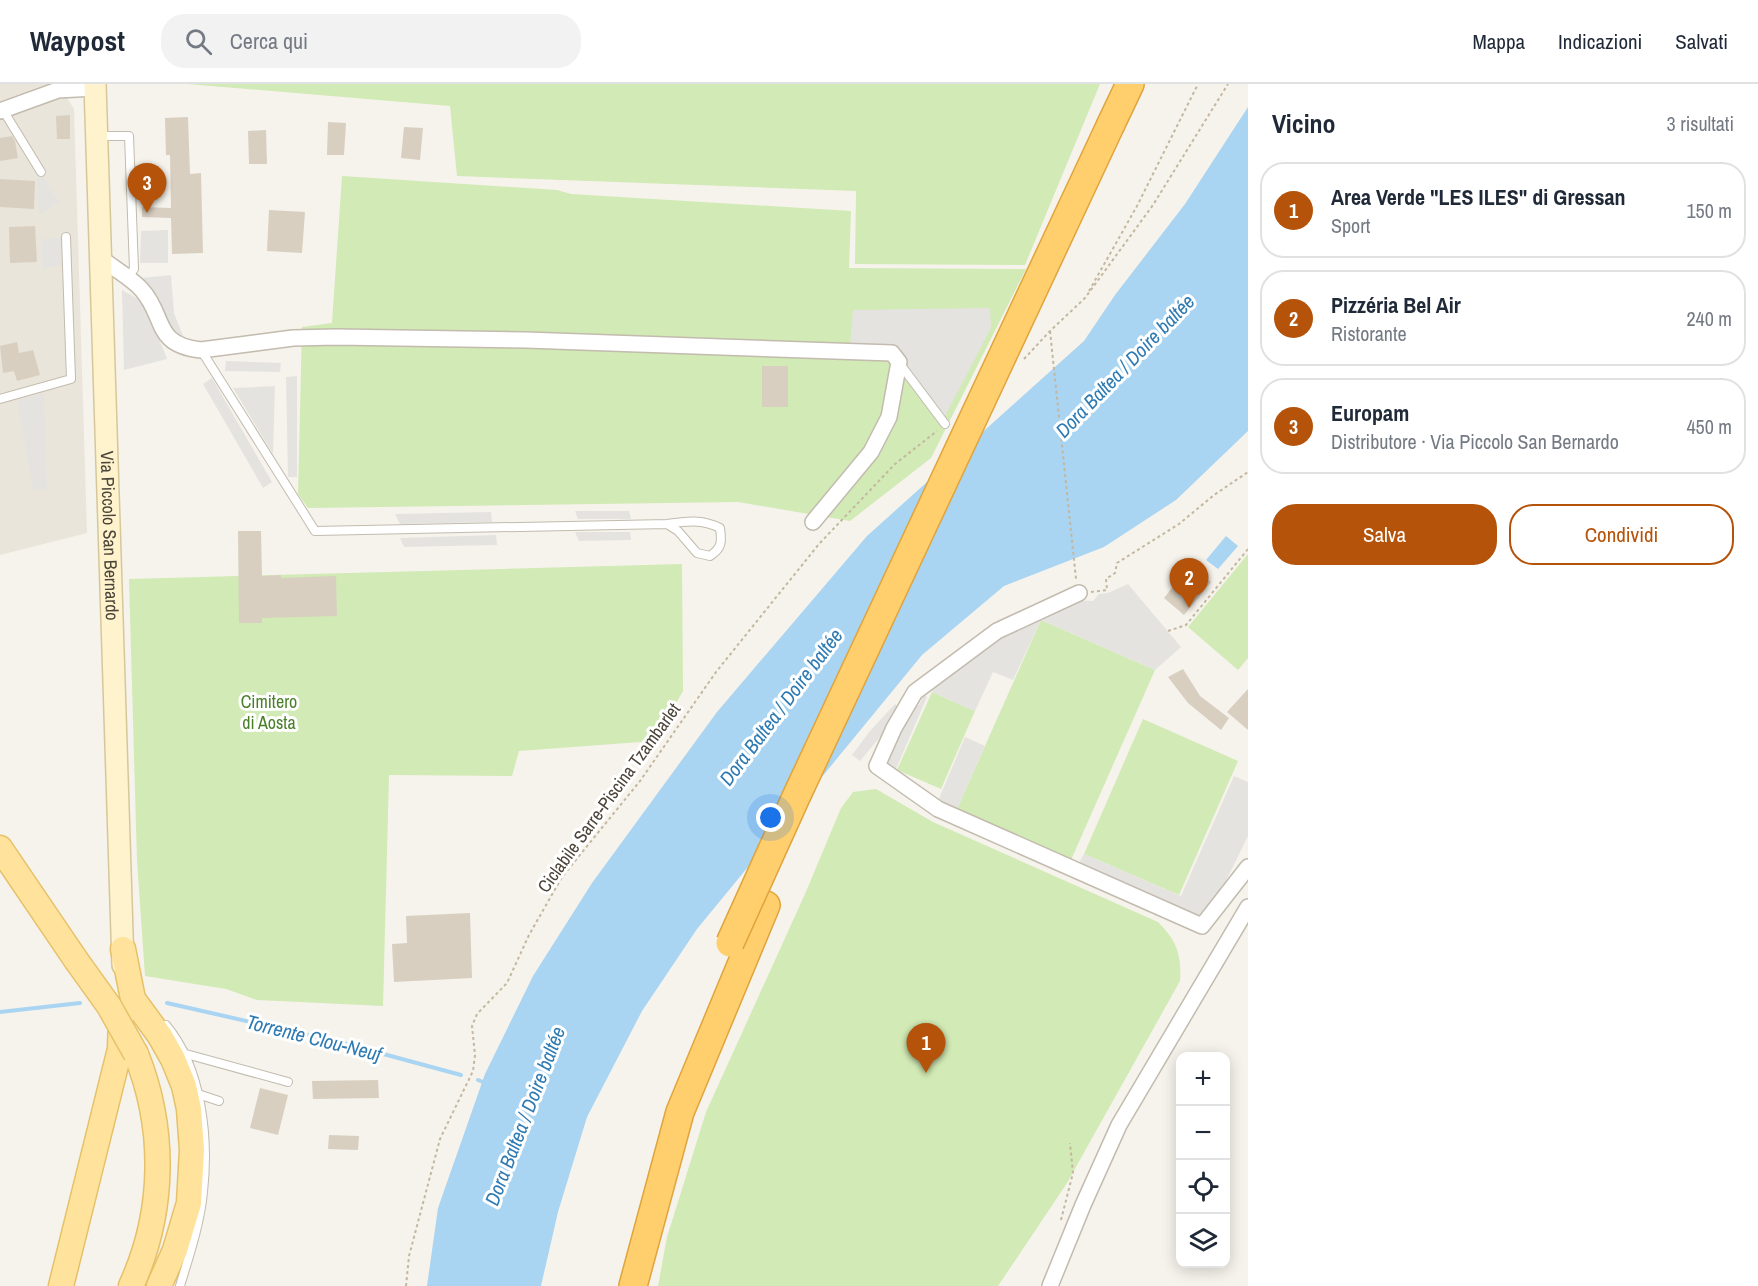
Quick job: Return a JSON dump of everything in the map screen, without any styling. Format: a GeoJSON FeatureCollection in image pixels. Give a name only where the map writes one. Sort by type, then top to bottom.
{"type":"FeatureCollection","features":[{"type":"Feature","properties":{"kind":"highway"},"geometry":{"type":"LineString","coordinates":[[633,1286],[652,1207],[680,1112],[766,905],[1120,123],[1130,84]]}},
{"type":"Feature","properties":{"kind":"highway"},"geometry":{"type":"LineString","coordinates":[[615,1286],[639,1189],[666,1105],[730,944],[796,797],[1120,123],[1147,84]]}},
{"type":"Feature","properties":{"kind":"main road"},"geometry":{"type":"LineString","coordinates":[[0,848],[109,1006],[136,1054],[145,1076],[157,1129],[158,1175],[156,1202],[150,1227],[130,1286]]}},
{"type":"Feature","properties":{"kind":"main road"},"geometry":{"type":"LineString","coordinates":[[123,949],[139,1004],[173,1059],[184,1086],[189,1109],[192,1150],[189,1203],[175,1250],[170,1284]]}},
{"type":"Feature","properties":{"kind":"main road"},"geometry":{"type":"LineString","coordinates":[[61,1286],[120,1049],[121,1021],[139,1004]]}},
{"type":"Feature","properties":{"kind":"street"},"geometry":{"type":"LineString","coordinates":[[1,110],[58,87],[95,86]]}},
{"type":"Feature","properties":{"kind":"street","name":"Via Piccolo San Bernardo"},"geometry":{"type":"LineString","coordinates":[[95,86],[123,949]]}},
{"type":"Feature","properties":{"kind":"street"},"geometry":{"type":"LineString","coordinates":[[101,258],[142,289],[165,334],[174,342],[201,350],[293,338],[525,340],[892,353],[899,362],[889,417],[871,452],[813,522]]}},
{"type":"Feature","properties":{"kind":"street"},"geometry":{"type":"LineString","coordinates":[[1077,589],[997,631],[915,692],[894,728],[877,766],[938,809],[1202,926],[1248,867]]}},
{"type":"Feature","properties":{"kind":"street"},"geometry":{"type":"LineString","coordinates":[[1050,1286],[1119,1125],[1248,907]]}},
{"type":"Feature","properties":{"kind":"lane"},"geometry":{"type":"LineString","coordinates":[[1,110],[40,172]]}},
{"type":"Feature","properties":{"kind":"lane"},"geometry":{"type":"LineString","coordinates":[[97,136],[129,136],[134,269],[127,279]]}},
{"type":"Feature","properties":{"kind":"lane"},"geometry":{"type":"LineString","coordinates":[[0,399],[71,379],[66,237]]}},
{"type":"Feature","properties":{"kind":"lane"},"geometry":{"type":"LineString","coordinates":[[201,350],[315,531],[668,524],[691,521],[708,522],[720,528],[722,542],[719,550],[710,556],[697,553],[678,531],[668,524]]}},
{"type":"Feature","properties":{"kind":"lane"},"geometry":{"type":"LineString","coordinates":[[899,362],[945,424]]}},
{"type":"Feature","properties":{"kind":"lane"},"geometry":{"type":"LineString","coordinates":[[139,1004],[186,1054],[198,1094],[204,1139],[203,1193],[192,1245],[170,1284]]}},
{"type":"Feature","properties":{"kind":"lane"},"geometry":{"type":"LineString","coordinates":[[186,1054],[288,1082]]}},
{"type":"Feature","properties":{"kind":"lane"},"geometry":{"type":"LineString","coordinates":[[198,1094],[219,1101]]}},
{"type":"Feature","properties":{"kind":"path"},"geometry":{"type":"LineString","coordinates":[[1085,298],[1137,206],[1198,84]]}},
{"type":"Feature","properties":{"kind":"path"},"geometry":{"type":"LineString","coordinates":[[1228,84],[1153,205],[1085,298],[1050,331],[1077,589],[1107,591],[1107,579],[1115,573],[1117,563],[1156,540],[1248,472]]}},
{"type":"Feature","properties":{"kind":"path","name":"Ciclabile Sarre-Piscina Tzambarlet"},"geometry":{"type":"LineString","coordinates":[[406,1286],[409,1256],[440,1139],[472,1071],[475,1056],[472,1026],[477,1014],[507,983],[529,935],[562,877],[640,781],[716,672],[819,544],[895,464],[945,424]]}},
{"type":"Feature","properties":{"kind":"path"},"geometry":{"type":"LineString","coordinates":[[1168,631],[1186,625],[1248,549]]}},
{"type":"Feature","properties":{"kind":"path"},"geometry":{"type":"LineString","coordinates":[[1059,1225],[1072,1173],[1070,1143]]}},
{"type":"Feature","properties":{"kind":"shaded area"},"geometry":{"type":"Polygon","coordinates":[[[0,84],[58,84],[74,109],[87,533],[0,555],[0,84]]]}},
{"type":"Feature","properties":{"kind":"shaded area"},"geometry":{"type":"Polygon","coordinates":[[[43,176],[59,202],[39,215],[37,179],[43,176]]]}},
{"type":"Feature","properties":{"kind":"shaded area"},"geometry":{"type":"Polygon","coordinates":[[[168,230],[168,263],[140,263],[141,231],[168,230]]]}},
{"type":"Feature","properties":{"kind":"shaded area"},"geometry":{"type":"Polygon","coordinates":[[[63,238],[62,265],[42,269],[42,239],[63,238]]]}},
{"type":"Feature","properties":{"kind":"shaded area"},"geometry":{"type":"Polygon","coordinates":[[[171,275],[174,313],[183,336],[177,337],[142,278],[171,275]]]}},
{"type":"Feature","properties":{"kind":"shaded area"},"geometry":{"type":"Polygon","coordinates":[[[122,290],[145,303],[167,359],[124,370],[122,290]]]}},
{"type":"Feature","properties":{"kind":"shaded area"},"geometry":{"type":"Polygon","coordinates":[[[990,308],[991,328],[945,416],[894,348],[850,346],[853,310],[990,308]]]}},
{"type":"Feature","properties":{"kind":"shaded area"},"geometry":{"type":"Polygon","coordinates":[[[226,361],[281,363],[280,372],[225,371],[226,361]]]}},
{"type":"Feature","properties":{"kind":"shaded area"},"geometry":{"type":"Polygon","coordinates":[[[297,376],[297,477],[288,477],[286,377],[297,376]]]}},
{"type":"Feature","properties":{"kind":"shaded area"},"geometry":{"type":"Polygon","coordinates":[[[212,378],[272,482],[263,488],[203,384],[212,378]]]}},
{"type":"Feature","properties":{"kind":"shaded area"},"geometry":{"type":"Polygon","coordinates":[[[275,386],[273,454],[233,388],[275,386]]]}},
{"type":"Feature","properties":{"kind":"shaded area"},"geometry":{"type":"Polygon","coordinates":[[[44,393],[47,489],[33,490],[17,400],[44,393]]]}},
{"type":"Feature","properties":{"kind":"shaded area"},"geometry":{"type":"Polygon","coordinates":[[[575,511],[629,511],[631,519],[578,519],[575,511]]]}},
{"type":"Feature","properties":{"kind":"shaded area"},"geometry":{"type":"Polygon","coordinates":[[[491,512],[492,522],[400,524],[395,514],[491,512]]]}},
{"type":"Feature","properties":{"kind":"shaded area"},"geometry":{"type":"Polygon","coordinates":[[[575,532],[630,532],[631,540],[579,541],[575,532]]]}},
{"type":"Feature","properties":{"kind":"shaded area"},"geometry":{"type":"Polygon","coordinates":[[[496,535],[497,545],[404,547],[400,538],[496,535]]]}},
{"type":"Feature","properties":{"kind":"shaded area"},"geometry":{"type":"Polygon","coordinates":[[[1128,584],[1181,647],[1155,670],[1041,620],[1075,600],[1093,601],[1099,594],[1108,593],[1128,584]]]}},
{"type":"Feature","properties":{"kind":"shaded area"},"geometry":{"type":"Polygon","coordinates":[[[1036,618],[1041,620],[1013,680],[993,672],[975,711],[932,692],[935,685],[1003,635],[1036,618]]]}},
{"type":"Feature","properties":{"kind":"shaded area"},"geometry":{"type":"Polygon","coordinates":[[[924,695],[927,697],[896,769],[886,765],[914,704],[919,705],[924,695]]]}},
{"type":"Feature","properties":{"kind":"shaded area"},"geometry":{"type":"Polygon","coordinates":[[[895,704],[900,708],[892,716],[895,719],[860,761],[852,755],[895,704]]]}},
{"type":"Feature","properties":{"kind":"shaded area"},"geometry":{"type":"Polygon","coordinates":[[[965,737],[985,746],[957,809],[938,801],[965,737]]]}},
{"type":"Feature","properties":{"kind":"shaded area"},"geometry":{"type":"Polygon","coordinates":[[[1234,776],[1248,782],[1248,836],[1220,893],[1207,912],[1201,915],[1190,914],[1078,865],[1084,854],[1181,896],[1234,776]]]}},
{"type":"Feature","properties":{"kind":"green space"},"geometry":{"type":"Polygon","coordinates":[[[187,84],[1100,84],[1025,265],[855,264],[856,191],[457,176],[450,106],[187,84]]]}},
{"type":"Feature","properties":{"kind":"green space"},"geometry":{"type":"Polygon","coordinates":[[[342,176],[557,190],[571,194],[851,211],[849,268],[1026,269],[931,458],[850,521],[738,502],[308,508],[298,494],[302,327],[332,323],[342,176]]]}},
{"type":"Feature","properties":{"kind":"green space"},"geometry":{"type":"Polygon","coordinates":[[[1248,554],[1248,658],[1238,670],[1188,627],[1248,554]]]}},
{"type":"Feature","properties":{"kind":"green space","name":"Cimitero di Aosta"},"geometry":{"type":"Polygon","coordinates":[[[682,564],[683,691],[654,741],[519,751],[512,776],[389,775],[383,1006],[257,1000],[226,989],[145,976],[137,861],[129,579],[682,564]]]}},
{"type":"Feature","properties":{"kind":"green space"},"geometry":{"type":"Polygon","coordinates":[[[1041,620],[1155,670],[1071,860],[957,809],[1041,620]]]}},
{"type":"Feature","properties":{"kind":"green space"},"geometry":{"type":"Polygon","coordinates":[[[932,692],[975,711],[941,789],[897,770],[932,692]]]}},
{"type":"Feature","properties":{"kind":"green space"},"geometry":{"type":"Polygon","coordinates":[[[1143,719],[1238,761],[1179,895],[1084,854],[1143,719]]]}},
{"type":"Feature","properties":{"kind":"green space"},"geometry":{"type":"Polygon","coordinates":[[[876,789],[933,822],[1158,922],[1173,941],[1179,955],[1180,981],[1067,1183],[998,1286],[658,1286],[667,1237],[706,1112],[805,894],[841,808],[853,792],[876,789]]]}},
{"type":"Feature","properties":{"kind":"water","name":"Dora Baltea / Doire baltée"},"geometry":{"type":"Polygon","coordinates":[[[1248,107],[1248,431],[1176,500],[1104,547],[1004,586],[922,655],[697,929],[642,1011],[587,1117],[558,1212],[541,1286],[427,1286],[438,1208],[485,1074],[533,976],[592,883],[717,712],[867,536],[1084,341],[1115,295],[1185,204],[1248,107]]]}},
{"type":"Feature","properties":{"kind":"water"},"geometry":{"type":"Polygon","coordinates":[[[1226,536],[1238,546],[1218,569],[1206,560],[1226,536]]]}},
{"type":"Feature","properties":{"kind":"building"},"geometry":{"type":"Polygon","coordinates":[[[70,115],[70,139],[57,139],[56,116],[70,115]]]}},
{"type":"Feature","properties":{"kind":"building"},"geometry":{"type":"Polygon","coordinates":[[[188,117],[190,174],[201,173],[203,253],[172,254],[171,218],[142,217],[142,207],[171,208],[170,155],[166,155],[165,118],[188,117]]]}},
{"type":"Feature","properties":{"kind":"building"},"geometry":{"type":"Polygon","coordinates":[[[328,122],[346,123],[344,155],[327,155],[328,122]]]}},
{"type":"Feature","properties":{"kind":"building"},"geometry":{"type":"Polygon","coordinates":[[[404,127],[423,128],[420,160],[401,158],[404,127]]]}},
{"type":"Feature","properties":{"kind":"building"},"geometry":{"type":"Polygon","coordinates":[[[266,130],[267,164],[249,164],[248,131],[266,130]]]}},
{"type":"Feature","properties":{"kind":"building"},"geometry":{"type":"Polygon","coordinates":[[[12,136],[18,158],[0,161],[0,138],[12,136]]]}},
{"type":"Feature","properties":{"kind":"building"},"geometry":{"type":"Polygon","coordinates":[[[0,179],[35,181],[34,209],[0,207],[0,179]]]}},
{"type":"Feature","properties":{"kind":"building"},"geometry":{"type":"Polygon","coordinates":[[[269,210],[305,212],[302,253],[267,251],[269,210]]]}},
{"type":"Feature","properties":{"kind":"building"},"geometry":{"type":"Polygon","coordinates":[[[35,226],[37,262],[10,263],[9,227],[35,226]]]}},
{"type":"Feature","properties":{"kind":"building"},"geometry":{"type":"Polygon","coordinates":[[[17,342],[19,353],[33,350],[40,375],[17,381],[14,371],[3,373],[0,346],[17,342]]]}},
{"type":"Feature","properties":{"kind":"building"},"geometry":{"type":"Polygon","coordinates":[[[762,366],[788,366],[788,407],[762,407],[762,366]]]}},
{"type":"Feature","properties":{"kind":"building"},"geometry":{"type":"Polygon","coordinates":[[[238,531],[261,531],[262,576],[281,575],[281,578],[336,576],[337,616],[262,618],[262,623],[239,623],[238,531]]]}},
{"type":"Feature","properties":{"kind":"building"},"geometry":{"type":"Polygon","coordinates":[[[1190,565],[1211,582],[1184,615],[1164,598],[1190,565]]]}},
{"type":"Feature","properties":{"kind":"building"},"geometry":{"type":"Polygon","coordinates":[[[1183,669],[1200,696],[1229,718],[1221,730],[1188,703],[1168,677],[1183,669]]]}},
{"type":"Feature","properties":{"kind":"building"},"geometry":{"type":"Polygon","coordinates":[[[1248,689],[1248,730],[1227,712],[1248,689]]]}},
{"type":"Feature","properties":{"kind":"building"},"geometry":{"type":"Polygon","coordinates":[[[470,913],[472,978],[394,982],[392,944],[407,943],[406,916],[470,913]]]}},
{"type":"Feature","properties":{"kind":"building"},"geometry":{"type":"Polygon","coordinates":[[[378,1080],[379,1098],[313,1099],[312,1081],[378,1080]]]}},
{"type":"Feature","properties":{"kind":"building"},"geometry":{"type":"Polygon","coordinates":[[[260,1088],[288,1095],[278,1135],[250,1128],[260,1088]]]}},
{"type":"Feature","properties":{"kind":"building"},"geometry":{"type":"Polygon","coordinates":[[[329,1135],[359,1136],[358,1150],[328,1149],[329,1135]]]}},
{"type":"Feature","properties":{"kind":"waterway","name":"Torrente Clou-Neuf"},"geometry":{"type":"LineString","coordinates":[[0,1012],[80,1003]]}},
{"type":"Feature","properties":{"kind":"waterway","name":"Torrente Clou-Neuf"},"geometry":{"type":"LineString","coordinates":[[167,1003],[339,1042],[461,1075]]}},
{"type":"Feature","properties":{"kind":"waterway","name":"Torrente Clou-Neuf"},"geometry":{"type":"LineString","coordinates":[[478,1080],[483,1082]]}},
{"type":"Feature","properties":{"kind":"place","name":"Europam"},"geometry":{"type":"Point","coordinates":[147,213]}},
{"type":"Feature","properties":{"kind":"place","name":"Pizzéria Bel Air"},"geometry":{"type":"Point","coordinates":[1189,608]}},
{"type":"Feature","properties":{"kind":"place","name":"Area Verde \"LES ILES\" di Gressan"},"geometry":{"type":"Point","coordinates":[926,1073]}}]}
